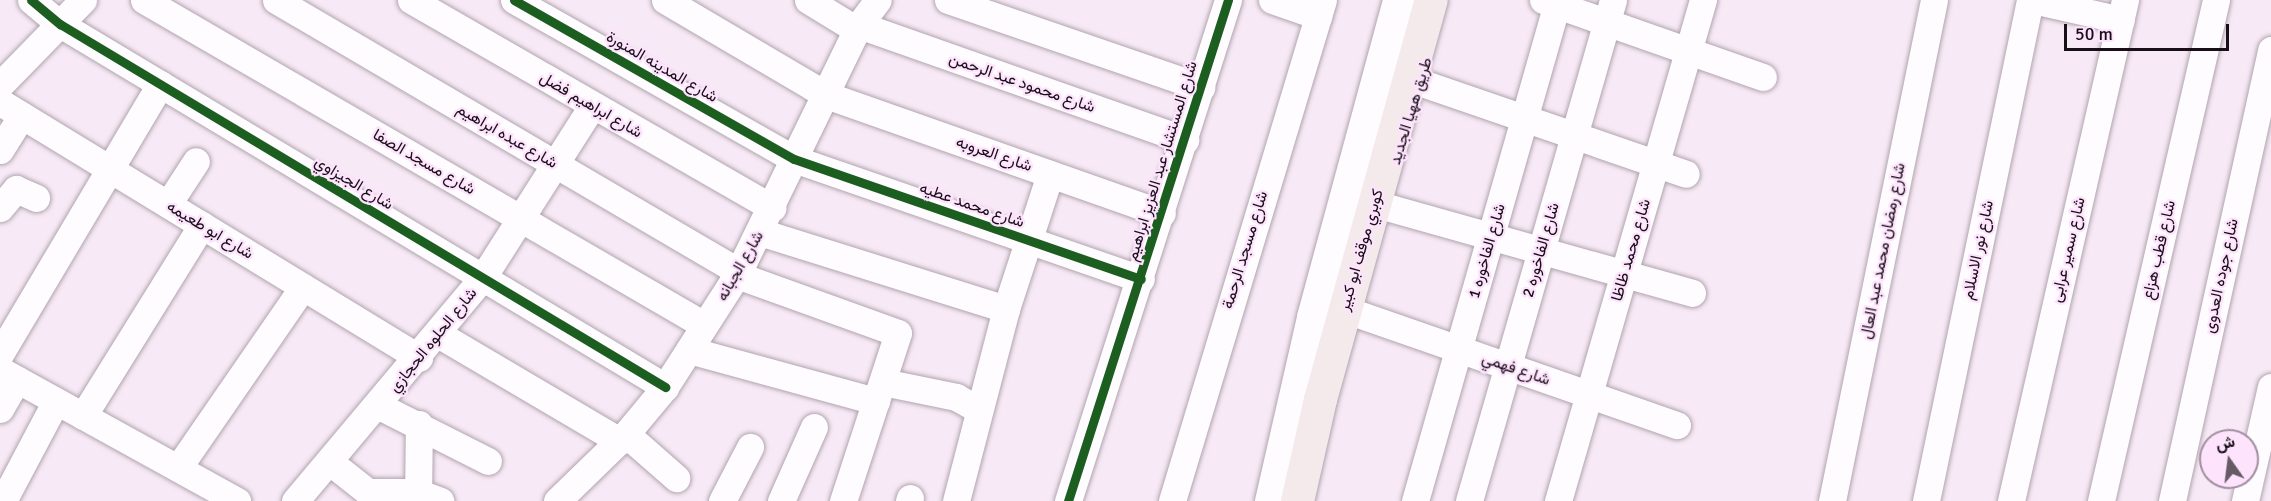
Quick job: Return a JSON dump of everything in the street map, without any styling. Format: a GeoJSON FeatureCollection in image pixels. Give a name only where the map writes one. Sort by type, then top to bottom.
{"type":"FeatureCollection","features":[{"type":"Feature","properties":{"kind":"main road","name":"كوبري موقف ابو كبير"},"geometry":{"type":"LineString","coordinates":[[1279,501],[1302,394],[1412,0]]}},
{"type":"Feature","properties":{"kind":"main road","name":"كوبري موقف ابو كبير"},"geometry":{"type":"LineString","coordinates":[[1297,501],[1320,399],[1431,0]]}},
{"type":"Feature","properties":{"kind":"street","name":"شارع الجيزاوي"},"geometry":{"type":"LineString","coordinates":[[31,0],[60,24],[665,387]]}},
{"type":"Feature","properties":{"kind":"street"},"geometry":{"type":"LineString","coordinates":[[4,72],[60,24],[83,0]]}},
{"type":"Feature","properties":{"kind":"street","name":"شارع مسجد الصفا"},"geometry":{"type":"LineString","coordinates":[[144,0],[705,325]]}},
{"type":"Feature","properties":{"kind":"street","name":"شارع عبده ابراهيم"},"geometry":{"type":"LineString","coordinates":[[276,0],[738,273],[898,333],[879,391]]}},
{"type":"Feature","properties":{"kind":"street","name":"شارع ابراهيم فضل"},"geometry":{"type":"LineString","coordinates":[[411,0],[592,106],[766,220],[1006,309]]}},
{"type":"Feature","properties":{"kind":"street","name":"شارع المدينه المنورة"},"geometry":{"type":"LineString","coordinates":[[514,0],[794,159]]}},
{"type":"Feature","properties":{"kind":"street","name":"شارع العروبه"},"geometry":{"type":"LineString","coordinates":[[665,0],[826,95],[1162,213]]}},
{"type":"Feature","properties":{"kind":"street","name":"شارع محمود عبد الرحمن"},"geometry":{"type":"LineString","coordinates":[[808,0],[858,28],[1185,140]]}},
{"type":"Feature","properties":{"kind":"street","name":"شارع الجبانه"},"geometry":{"type":"LineString","coordinates":[[557,501],[623,438],[665,387],[705,325],[738,273],[766,220],[858,28],[878,0]]}},
{"type":"Feature","properties":{"kind":"street"},"geometry":{"type":"LineString","coordinates":[[948,0],[1201,87]]}},
{"type":"Feature","properties":{"kind":"street","name":"شارع المستشار عبد العزيز ابراهيم"},"geometry":{"type":"LineString","coordinates":[[1068,501],[1141,279],[1228,0]]}},
{"type":"Feature","properties":{"kind":"street"},"geometry":{"type":"LineString","coordinates":[[1272,0],[1321,8]]}},
{"type":"Feature","properties":{"kind":"street"},"geometry":{"type":"LineString","coordinates":[[1271,501],[1313,317],[1399,0]]}},
{"type":"Feature","properties":{"kind":"street","name":"طريق ههيا الجديد"},"geometry":{"type":"LineString","coordinates":[[1306,501],[1383,206],[1444,0]]}},
{"type":"Feature","properties":{"kind":"street","name":"شارع محمد ظاظا"},"geometry":{"type":"LineString","coordinates":[[1558,501],[1703,0]]}},
{"type":"Feature","properties":{"kind":"street","name":"شارع رمضان محمد عبد العال"},"geometry":{"type":"LineString","coordinates":[[1832,501],[1934,0]]}},
{"type":"Feature","properties":{"kind":"street"},"geometry":{"type":"LineString","coordinates":[[2032,0],[2123,10]]}},
{"type":"Feature","properties":{"kind":"street","name":"شارع نور الاسلام"},"geometry":{"type":"LineString","coordinates":[[1926,501],[2032,0]]}},
{"type":"Feature","properties":{"kind":"street","name":"شارع قطب هزاع"},"geometry":{"type":"LineString","coordinates":[[2102,501],[2216,0]]}},
{"type":"Feature","properties":{"kind":"street"},"geometry":{"type":"LineString","coordinates":[[1553,2],[1610,11],[1689,51],[1762,77]]}},
{"type":"Feature","properties":{"kind":"street","name":"شارع الفاخوره 1"},"geometry":{"type":"LineString","coordinates":[[1415,501],[1525,118],[1553,2]]}},
{"type":"Feature","properties":{"kind":"street","name":"شارع مسجد الرحمة"},"geometry":{"type":"LineString","coordinates":[[1172,501],[1321,8]]}},
{"type":"Feature","properties":{"kind":"street","name":"شارع سمير عرابى"},"geometry":{"type":"LineString","coordinates":[[2012,501],[2123,10]]}},
{"type":"Feature","properties":{"kind":"street","name":"شارع الفاخوره 2"},"geometry":{"type":"LineString","coordinates":[[1468,501],[1610,11]]}},
{"type":"Feature","properties":{"kind":"street","name":"شارع جوده العدوى"},"geometry":{"type":"LineString","coordinates":[[2172,501],[2271,50]]}},
{"type":"Feature","properties":{"kind":"street"},"geometry":{"type":"LineString","coordinates":[[1419,82],[1686,174]]}},
{"type":"Feature","properties":{"kind":"street"},"geometry":{"type":"LineString","coordinates":[[0,354],[160,84]]}},
{"type":"Feature","properties":{"kind":"street","name":"شارع الحلوه الحجازي"},"geometry":{"type":"LineString","coordinates":[[294,501],[379,406],[483,277],[592,106]]}},
{"type":"Feature","properties":{"kind":"street"},"geometry":{"type":"LineString","coordinates":[[0,150],[11,108]]}},
{"type":"Feature","properties":{"kind":"street","name":"شارع ابو طعيمه"},"geometry":{"type":"LineString","coordinates":[[11,108],[419,358]]}},
{"type":"Feature","properties":{"kind":"street","name":"شارع محمد عطيه"},"geometry":{"type":"LineString","coordinates":[[794,159],[1141,279]]}},
{"type":"Feature","properties":{"kind":"street"},"geometry":{"type":"LineString","coordinates":[[168,204],[196,160]]}},
{"type":"Feature","properties":{"kind":"street"},"geometry":{"type":"LineString","coordinates":[[956,501],[978,409],[1006,309],[1050,174]]}},
{"type":"Feature","properties":{"kind":"street"},"geometry":{"type":"LineString","coordinates":[[0,208],[16,189],[36,198]]}},
{"type":"Feature","properties":{"kind":"street"},"geometry":{"type":"LineString","coordinates":[[1383,206],[1692,292]]}},
{"type":"Feature","properties":{"kind":"street"},"geometry":{"type":"LineString","coordinates":[[83,416],[202,225]]}},
{"type":"Feature","properties":{"kind":"street"},"geometry":{"type":"LineString","coordinates":[[178,468],[303,287]]}},
{"type":"Feature","properties":{"kind":"street","name":"شارع فهمي"},"geometry":{"type":"LineString","coordinates":[[1355,313],[1677,425]]}},
{"type":"Feature","properties":{"kind":"street"},"geometry":{"type":"LineString","coordinates":[[438,334],[623,438],[676,478]]}},
{"type":"Feature","properties":{"kind":"street"},"geometry":{"type":"LineString","coordinates":[[688,350],[879,391],[956,398],[978,409]]}},
{"type":"Feature","properties":{"kind":"street"},"geometry":{"type":"LineString","coordinates":[[0,409],[8,374],[237,501]]}},
{"type":"Feature","properties":{"kind":"street"},"geometry":{"type":"LineString","coordinates":[[2245,501],[2271,387]]}},
{"type":"Feature","properties":{"kind":"street"},"geometry":{"type":"LineString","coordinates":[[843,501],[879,391]]}},
{"type":"Feature","properties":{"kind":"street"},"geometry":{"type":"LineString","coordinates":[[3,501],[56,401]]}},
{"type":"Feature","properties":{"kind":"street"},"geometry":{"type":"LineString","coordinates":[[379,406],[419,424],[488,461]]}},
{"type":"Feature","properties":{"kind":"street"},"geometry":{"type":"LineString","coordinates":[[330,462],[368,492],[425,498],[419,424]]}},
{"type":"Feature","properties":{"kind":"street"},"geometry":{"type":"LineString","coordinates":[[781,501],[814,428]]}},
{"type":"Feature","properties":{"kind":"street"},"geometry":{"type":"LineString","coordinates":[[722,501],[750,447]]}},
{"type":"Feature","properties":{"kind":"cycle path"},"geometry":{"type":"LineString","coordinates":[[31,0],[60,24],[665,387]]}},
{"type":"Feature","properties":{"kind":"cycle path"},"geometry":{"type":"LineString","coordinates":[[514,0],[794,159],[1141,279]]}},
{"type":"Feature","properties":{"kind":"cycle path"},"geometry":{"type":"LineString","coordinates":[[1068,501],[1228,0]]}}]}
